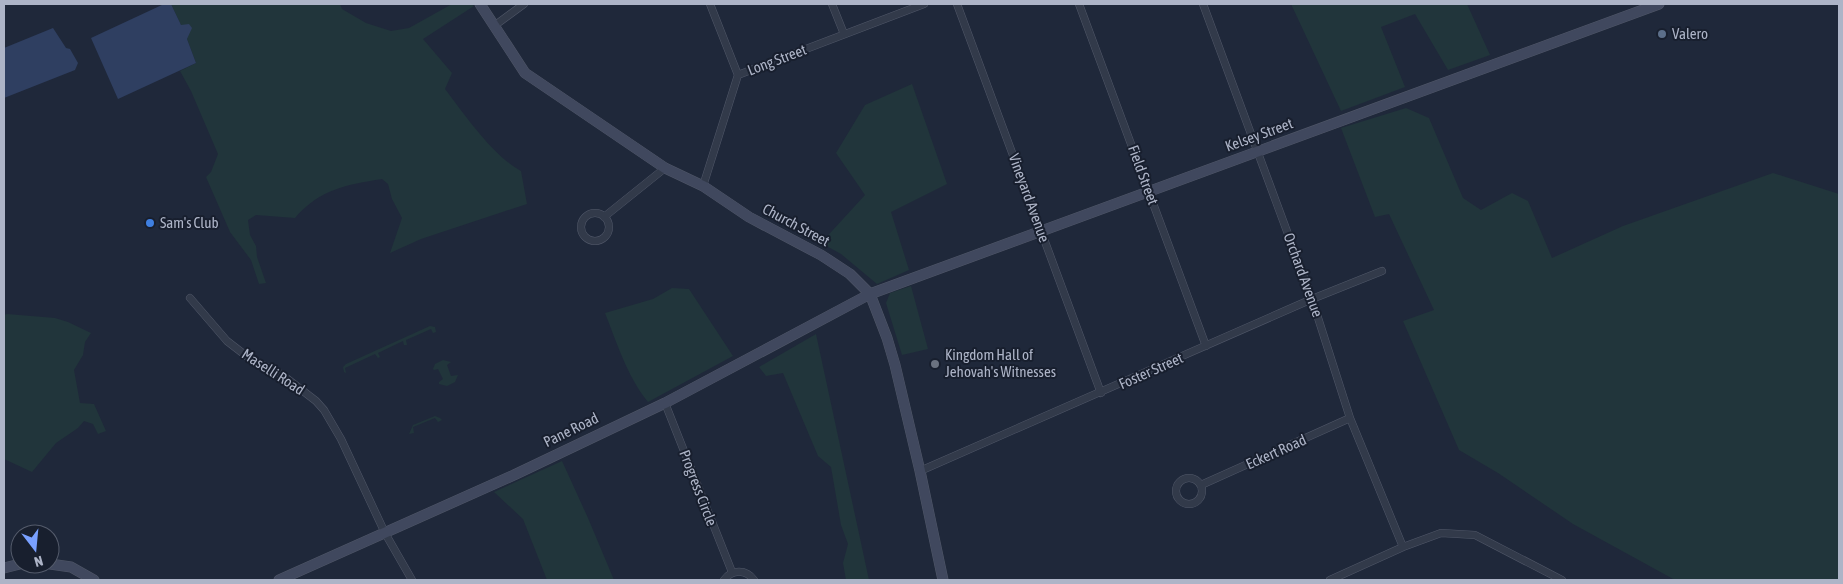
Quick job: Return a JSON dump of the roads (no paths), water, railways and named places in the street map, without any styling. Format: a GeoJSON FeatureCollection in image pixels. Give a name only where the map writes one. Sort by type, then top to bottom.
{"type":"FeatureCollection","features":[{"type":"Feature","properties":{"kind":"street","name":"Church Street"},"geometry":{"type":"LineString","coordinates":[[480,4],[525,73],[665,168],[703,186],[749,217],[821,255],[850,274],[870,294],[883,324],[895,365],[943,580]]}},
{"type":"Feature","properties":{"kind":"street"},"geometry":{"type":"LineString","coordinates":[[494,26],[524,4]]}},
{"type":"Feature","properties":{"kind":"street"},"geometry":{"type":"LineString","coordinates":[[710,4],[738,75]]}},
{"type":"Feature","properties":{"kind":"street"},"geometry":{"type":"LineString","coordinates":[[832,4],[844,34]]}},
{"type":"Feature","properties":{"kind":"street","name":"Long Street"},"geometry":{"type":"LineString","coordinates":[[703,186],[738,75],[924,4]]}},
{"type":"Feature","properties":{"kind":"street","name":"Vineyard Avenue"},"geometry":{"type":"LineString","coordinates":[[957,4],[1101,393]]}},
{"type":"Feature","properties":{"kind":"street","name":"Field Street"},"geometry":{"type":"LineString","coordinates":[[1080,4],[1206,346]]}},
{"type":"Feature","properties":{"kind":"street","name":"Orchard Avenue"},"geometry":{"type":"LineString","coordinates":[[1203,4],[1312,298],[1350,418],[1403,547]]}},
{"type":"Feature","properties":{"kind":"street","name":"Kelsey Street"},"geometry":{"type":"LineString","coordinates":[[870,294],[1659,4]]}},
{"type":"Feature","properties":{"kind":"street"},"geometry":{"type":"LineString","coordinates":[[604,217],[665,168]]}},
{"type":"Feature","properties":{"kind":"street"},"geometry":{"type":"LineString","coordinates":[[596,213],[604,217],[609,229],[605,237],[592,241],[585,237],[581,228],[587,216],[596,213]]}},
{"type":"Feature","properties":{"kind":"street","name":"Foster Street"},"geometry":{"type":"LineString","coordinates":[[920,471],[1101,393],[1312,298],[1382,270]]}},
{"type":"Feature","properties":{"kind":"street","name":"Pane Road"},"geometry":{"type":"LineString","coordinates":[[279,580],[514,475],[665,403],[870,294]]}},
{"type":"Feature","properties":{"kind":"street","name":"Maselli Road"},"geometry":{"type":"LineString","coordinates":[[190,298],[227,341],[249,358],[287,378],[316,401],[324,410],[341,439],[385,533],[412,580]]}},
{"type":"Feature","properties":{"kind":"street","name":"Progress Circle"},"geometry":{"type":"LineString","coordinates":[[665,403],[732,572]]}},
{"type":"Feature","properties":{"kind":"street","name":"Eckert Road"},"geometry":{"type":"LineString","coordinates":[[1201,486],[1350,418]]}},
{"type":"Feature","properties":{"kind":"street"},"geometry":{"type":"LineString","coordinates":[[1330,580],[1403,547],[1441,534],[1475,535],[1557,579]]}},
{"type":"Feature","properties":{"kind":"street"},"geometry":{"type":"LineString","coordinates":[[60,565],[71,567],[94,580]]}},
{"type":"Feature","properties":{"kind":"street"},"geometry":{"type":"LineString","coordinates":[[724,580],[732,572],[742,571],[754,580]]}},
{"type":"Feature","properties":{"kind":"water"},"geometry":{"type":"Polygon","coordinates":[[[164,4],[171,4],[181,25],[189,24],[192,28],[187,39],[196,63],[118,99],[91,38],[164,4]]]}},
{"type":"Feature","properties":{"kind":"water"},"geometry":{"type":"Polygon","coordinates":[[[53,28],[66,48],[70,49],[78,63],[75,70],[4,98],[4,48],[53,28]]]}},
{"type":"Feature","properties":{"kind":"place","name":"Valero"},"geometry":{"type":"Point","coordinates":[1662,34]}},
{"type":"Feature","properties":{"kind":"place","name":"Sam's Club"},"geometry":{"type":"Point","coordinates":[150,223]}},
{"type":"Feature","properties":{"kind":"place","name":"Kingdom Hall of Jehovah's Witnesses"},"geometry":{"type":"Point","coordinates":[935,364]}}]}
